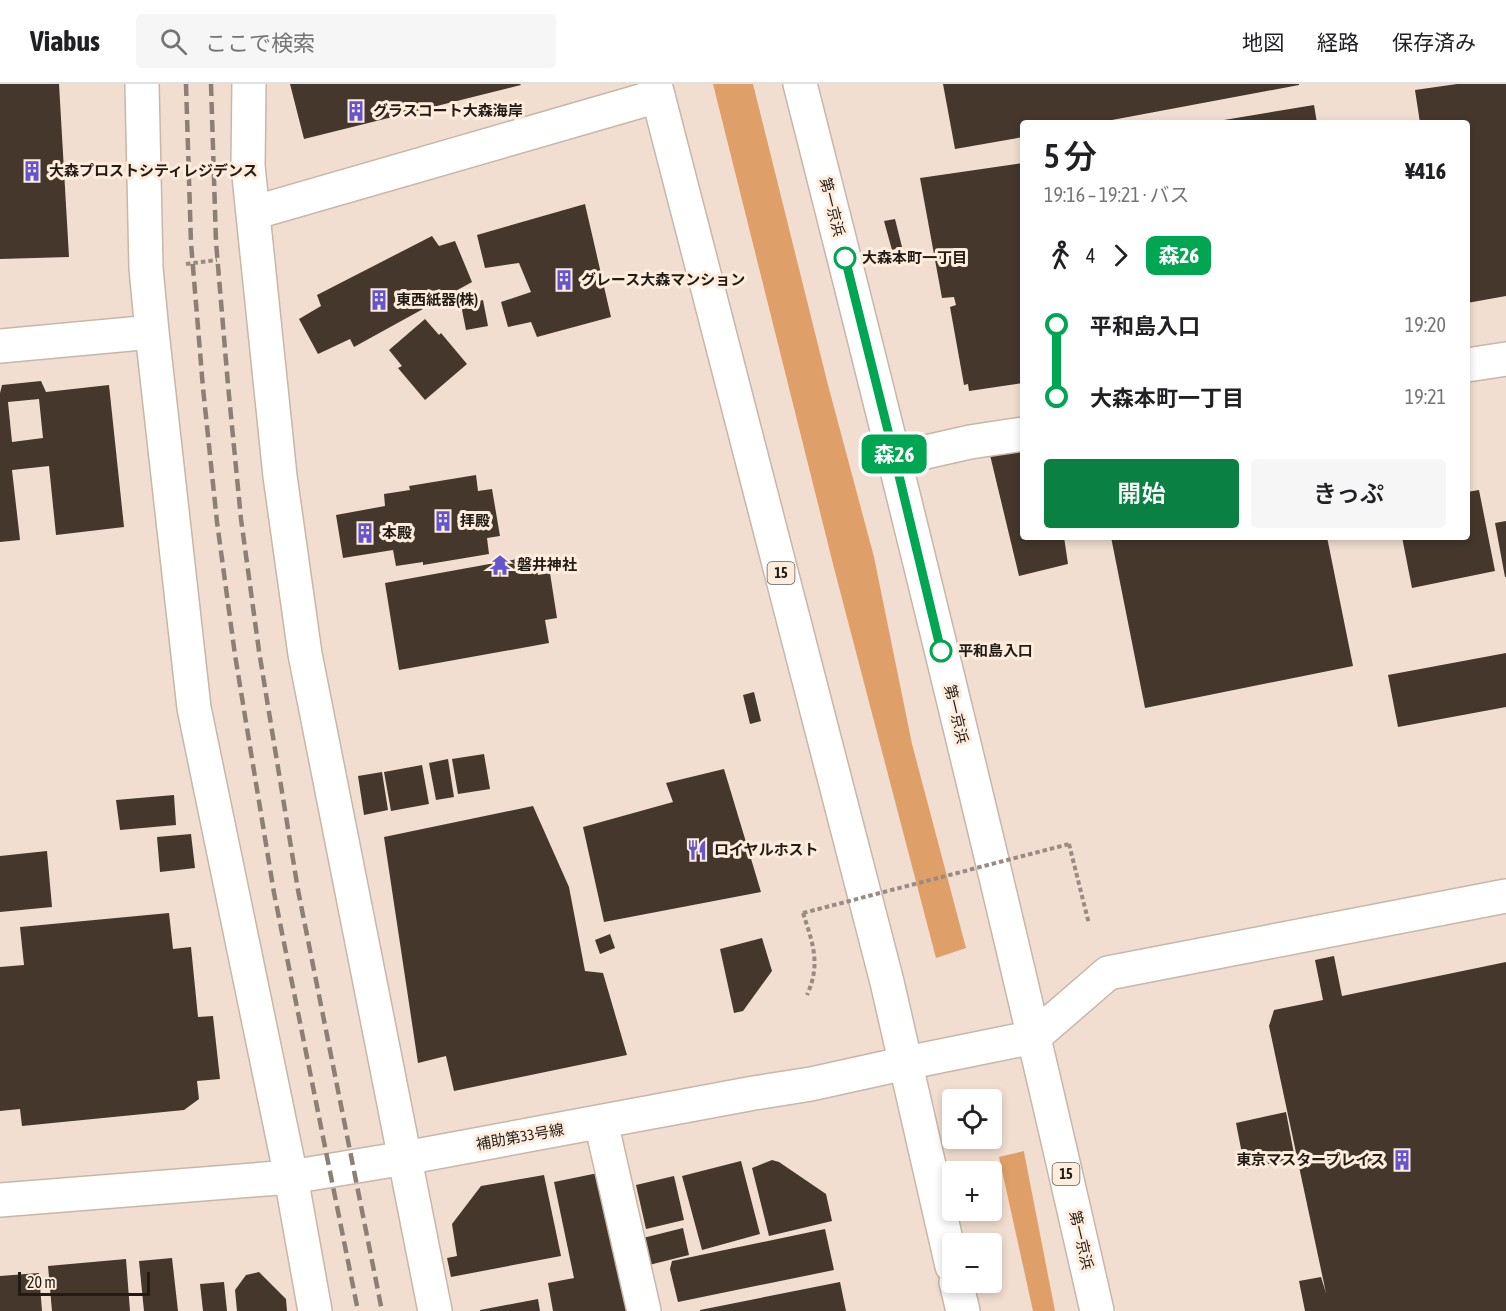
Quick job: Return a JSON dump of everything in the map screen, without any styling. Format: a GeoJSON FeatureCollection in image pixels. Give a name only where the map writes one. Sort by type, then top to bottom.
{"type":"FeatureCollection","features":[{"type":"Feature","properties":{"kind":"main road"},"geometry":{"type":"LineString","coordinates":[[142,84],[146,268],[194,708],[291,1177],[315,1311]]}},
{"type":"Feature","properties":{"kind":"main road"},"geometry":{"type":"LineString","coordinates":[[249,84],[248,166],[280,476],[305,654],[435,1311]]}},
{"type":"Feature","properties":{"kind":"main road","name":"第一京浜"},"geometry":{"type":"LineString","coordinates":[[800,84],[895,459],[1034,1036],[1097,1311]]}},
{"type":"Feature","properties":{"kind":"main road"},"geometry":{"type":"LineString","coordinates":[[253,213],[656,90]]}},
{"type":"Feature","properties":{"kind":"main road","name":"15"},"geometry":{"type":"LineString","coordinates":[[656,90],[887,982],[945,1233]]}},
{"type":"Feature","properties":{"kind":"main road"},"geometry":{"type":"LineString","coordinates":[[0,346],[152,332]]}},
{"type":"Feature","properties":{"kind":"main road"},"geometry":{"type":"LineString","coordinates":[[1470,366],[1506,360]]}},
{"type":"Feature","properties":{"kind":"main road"},"geometry":{"type":"LineString","coordinates":[[895,459],[970,442],[1020,434]]}},
{"type":"Feature","properties":{"kind":"main road"},"geometry":{"type":"LineString","coordinates":[[1034,1036],[1108,973],[1506,896]]}},
{"type":"Feature","properties":{"kind":"main road","name":"補助第33号線"},"geometry":{"type":"LineString","coordinates":[[0,1200],[291,1177],[811,1084],[1034,1036]]}},
{"type":"Feature","properties":{"kind":"main road"},"geometry":{"type":"LineString","coordinates":[[601,1122],[644,1311]]}},
{"type":"Feature","properties":{"kind":"main road"},"geometry":{"type":"LineString","coordinates":[[959,1293],[963,1311]]}},
{"type":"Feature","properties":{"kind":"path"},"geometry":{"type":"LineString","coordinates":[[146,268],[257,256]]}},
{"type":"Feature","properties":{"kind":"path"},"geometry":{"type":"LineString","coordinates":[[807,995],[815,970],[812,943],[803,913],[1069,844],[1089,924]]}},
{"type":"Feature","properties":{"kind":"shaded area"},"geometry":{"type":"Polygon","coordinates":[[[713,84],[753,84],[828,385],[874,557],[912,744],[966,948],[936,958],[834,568],[713,84]]]}},
{"type":"Feature","properties":{"kind":"shaded area"},"geometry":{"type":"Polygon","coordinates":[[[1024,1151],[1055,1311],[1033,1311],[1002,1171],[1002,1161],[999,1157],[1024,1151]]]}},
{"type":"Feature","properties":{"kind":"building","name":"大森プロストシティレジデンス"},"geometry":{"type":"Polygon","coordinates":[[[0,84],[59,84],[69,257],[0,259],[0,84]]]}},
{"type":"Feature","properties":{"kind":"building","name":"グラスコート大森海岸"},"geometry":{"type":"Polygon","coordinates":[[[290,84],[520,84],[521,85],[304,139],[290,84]]]}},
{"type":"Feature","properties":{"kind":"building"},"geometry":{"type":"Polygon","coordinates":[[[943,84],[1299,84],[1112,120],[1020,120],[1020,138],[955,149],[943,84]]]}},
{"type":"Feature","properties":{"kind":"building"},"geometry":{"type":"Polygon","coordinates":[[[1457,84],[1506,84],[1506,296],[1470,302],[1470,120],[1420,120],[1415,90],[1457,84]]]}},
{"type":"Feature","properties":{"kind":"building"},"geometry":{"type":"Polygon","coordinates":[[[1314,105],[1316,120],[1224,120],[1314,105]]]}},
{"type":"Feature","properties":{"kind":"building"},"geometry":{"type":"Polygon","coordinates":[[[1020,163],[1020,383],[969,391],[968,384],[964,385],[950,307],[956,305],[954,297],[942,298],[920,178],[1020,163]]]}},
{"type":"Feature","properties":{"kind":"building","name":"グレース大森マンション"},"geometry":{"type":"Polygon","coordinates":[[[585,204],[611,317],[537,337],[531,322],[508,327],[501,302],[531,292],[519,263],[485,268],[477,235],[585,204]]]}},
{"type":"Feature","properties":{"kind":"building"},"geometry":{"type":"Polygon","coordinates":[[[895,219],[902,247],[892,250],[884,221],[895,219]]]}},
{"type":"Feature","properties":{"kind":"building","name":"東西紙器(株)"},"geometry":{"type":"Polygon","coordinates":[[[432,236],[439,246],[455,241],[472,282],[354,347],[350,339],[318,354],[299,319],[321,306],[317,295],[432,236]]]}},
{"type":"Feature","properties":{"kind":"building"},"geometry":{"type":"Polygon","coordinates":[[[477,291],[479,301],[483,300],[488,326],[466,330],[461,305],[464,304],[462,293],[477,291]]]}},
{"type":"Feature","properties":{"kind":"building"},"geometry":{"type":"Polygon","coordinates":[[[425,319],[439,335],[441,333],[467,364],[425,400],[398,368],[402,366],[389,350],[425,319]]]}},
{"type":"Feature","properties":{"kind":"building"},"geometry":{"type":"Polygon","coordinates":[[[41,381],[46,392],[109,385],[124,527],[56,535],[49,466],[12,470],[20,540],[0,542],[0,393],[2,385],[41,381]],[[39,399],[8,402],[12,442],[43,438],[39,399]]]}},
{"type":"Feature","properties":{"kind":"building"},"geometry":{"type":"Polygon","coordinates":[[[1020,450],[1020,540],[1064,540],[1068,564],[1019,576],[990,455],[1020,450]]]}},
{"type":"Feature","properties":{"kind":"building","name":"拝殿"},"geometry":{"type":"Polygon","coordinates":[[[476,475],[478,491],[492,489],[500,536],[487,538],[489,554],[423,565],[423,562],[396,566],[393,550],[343,558],[336,515],[385,506],[384,494],[410,490],[409,486],[476,475]]]}},
{"type":"Feature","properties":{"kind":"building"},"geometry":{"type":"Polygon","coordinates":[[[1479,490],[1495,571],[1412,588],[1403,540],[1470,540],[1470,492],[1479,490]]]}},
{"type":"Feature","properties":{"kind":"building"},"geometry":{"type":"Polygon","coordinates":[[[1506,521],[1506,577],[1505,577],[1495,523],[1506,521]]]}},
{"type":"Feature","properties":{"kind":"building"},"geometry":{"type":"Polygon","coordinates":[[[1112,540],[1328,540],[1353,666],[1145,708],[1112,540]]]}},
{"type":"Feature","properties":{"kind":"building"},"geometry":{"type":"Polygon","coordinates":[[[534,556],[538,575],[550,573],[557,618],[545,620],[549,643],[399,670],[385,583],[534,556]]]}},
{"type":"Feature","properties":{"kind":"building"},"geometry":{"type":"Polygon","coordinates":[[[1506,653],[1506,707],[1398,727],[1388,675],[1506,653]]]}},
{"type":"Feature","properties":{"kind":"building"},"geometry":{"type":"Polygon","coordinates":[[[754,692],[761,721],[750,724],[743,695],[754,692]]]}},
{"type":"Feature","properties":{"kind":"building"},"geometry":{"type":"Polygon","coordinates":[[[484,754],[490,789],[458,794],[452,759],[484,754]]]}},
{"type":"Feature","properties":{"kind":"building"},"geometry":{"type":"Polygon","coordinates":[[[448,759],[454,797],[436,800],[429,763],[448,759]]]}},
{"type":"Feature","properties":{"kind":"building"},"geometry":{"type":"Polygon","coordinates":[[[422,765],[429,804],[391,811],[384,772],[422,765]]]}},
{"type":"Feature","properties":{"kind":"building"},"geometry":{"type":"Polygon","coordinates":[[[724,769],[761,892],[604,922],[583,827],[673,802],[666,783],[724,769]]]}},
{"type":"Feature","properties":{"kind":"building"},"geometry":{"type":"Polygon","coordinates":[[[382,772],[388,810],[364,815],[358,776],[382,772]]]}},
{"type":"Feature","properties":{"kind":"building"},"geometry":{"type":"Polygon","coordinates":[[[174,795],[176,825],[120,830],[116,800],[174,795]]]}},
{"type":"Feature","properties":{"kind":"building"},"geometry":{"type":"Polygon","coordinates":[[[533,806],[569,887],[585,971],[603,973],[627,1055],[454,1091],[446,1056],[418,1063],[384,837],[533,806]]]}},
{"type":"Feature","properties":{"kind":"building"},"geometry":{"type":"Polygon","coordinates":[[[191,834],[195,868],[160,872],[157,837],[191,834]]]}},
{"type":"Feature","properties":{"kind":"building"},"geometry":{"type":"Polygon","coordinates":[[[47,851],[52,907],[0,912],[0,856],[47,851]]]}},
{"type":"Feature","properties":{"kind":"building"},"geometry":{"type":"Polygon","coordinates":[[[169,913],[173,949],[191,947],[198,1017],[213,1016],[220,1079],[197,1081],[199,1099],[184,1110],[22,1126],[20,1109],[0,1111],[0,967],[24,965],[20,927],[169,913]]]}},
{"type":"Feature","properties":{"kind":"building"},"geometry":{"type":"Polygon","coordinates":[[[610,934],[615,948],[600,954],[595,940],[610,934]]]}},
{"type":"Feature","properties":{"kind":"building"},"geometry":{"type":"Polygon","coordinates":[[[762,938],[772,971],[743,1011],[734,1013],[720,949],[762,938]]]}},
{"type":"Feature","properties":{"kind":"building","name":"東京マスタープレイス"},"geometry":{"type":"Polygon","coordinates":[[[1334,956],[1342,996],[1506,962],[1506,1311],[1305,1311],[1299,1281],[1321,1277],[1326,1293],[1269,1026],[1274,1010],[1323,1000],[1315,960],[1334,956]]]}},
{"type":"Feature","properties":{"kind":"building"},"geometry":{"type":"Polygon","coordinates":[[[1286,1112],[1295,1159],[1245,1169],[1236,1123],[1286,1112]]]}},
{"type":"Feature","properties":{"kind":"building"},"geometry":{"type":"Polygon","coordinates":[[[772,1160],[779,1162],[826,1194],[832,1221],[769,1236],[752,1168],[772,1160]]]}},
{"type":"Feature","properties":{"kind":"building"},"geometry":{"type":"Polygon","coordinates":[[[741,1161],[760,1234],[702,1250],[682,1176],[741,1161]]]}},
{"type":"Feature","properties":{"kind":"building"},"geometry":{"type":"Polygon","coordinates":[[[598,1173],[627,1311],[553,1311],[548,1283],[574,1278],[554,1182],[598,1173]]]}},
{"type":"Feature","properties":{"kind":"building"},"geometry":{"type":"Polygon","coordinates":[[[544,1175],[561,1256],[451,1277],[447,1258],[457,1256],[452,1224],[481,1186],[544,1175]]]}},
{"type":"Feature","properties":{"kind":"building"},"geometry":{"type":"Polygon","coordinates":[[[674,1176],[684,1220],[646,1229],[636,1185],[674,1176]]]}},
{"type":"Feature","properties":{"kind":"building"},"geometry":{"type":"Polygon","coordinates":[[[683,1228],[689,1255],[649,1265],[643,1238],[683,1228]]]}},
{"type":"Feature","properties":{"kind":"building"},"geometry":{"type":"Polygon","coordinates":[[[825,1229],[834,1270],[678,1302],[670,1269],[672,1261],[825,1229]]]}},
{"type":"Feature","properties":{"kind":"building"},"geometry":{"type":"Polygon","coordinates":[[[172,1258],[178,1311],[144,1311],[139,1261],[172,1258]]]}},
{"type":"Feature","properties":{"kind":"building"},"geometry":{"type":"Polygon","coordinates":[[[126,1259],[130,1311],[52,1311],[48,1266],[126,1259]]]}},
{"type":"Feature","properties":{"kind":"building"},"geometry":{"type":"Polygon","coordinates":[[[259,1272],[286,1299],[287,1311],[237,1311],[235,1290],[246,1275],[259,1272]]]}},
{"type":"Feature","properties":{"kind":"building"},"geometry":{"type":"Polygon","coordinates":[[[39,1273],[42,1311],[0,1311],[0,1276],[39,1273]]]}},
{"type":"Feature","properties":{"kind":"building"},"geometry":{"type":"Polygon","coordinates":[[[224,1282],[227,1311],[203,1311],[200,1284],[224,1282]]]}},
{"type":"Feature","properties":{"kind":"building"},"geometry":{"type":"Polygon","coordinates":[[[840,1282],[846,1311],[700,1311],[700,1310],[840,1282]]]}},
{"type":"Feature","properties":{"kind":"building"},"geometry":{"type":"Polygon","coordinates":[[[538,1299],[540,1311],[480,1311],[480,1310],[538,1299]]]}},
{"type":"Feature","properties":{"kind":"railway"},"geometry":{"type":"LineString","coordinates":[[186,84],[191,243],[203,388],[217,522],[235,655],[274,893],[358,1311]]}},
{"type":"Feature","properties":{"kind":"railway"},"geometry":{"type":"LineString","coordinates":[[211,84],[216,242],[228,385],[241,519],[259,651],[298,890],[382,1311]]}},
{"type":"Feature","properties":{"kind":"bus line","name":"森26"},"geometry":{"type":"LineString","coordinates":[[845,258],[941,651]]}},
{"type":"Feature","properties":{"kind":"place","name":"グラスコート大森海岸"},"geometry":{"type":"Point","coordinates":[356,111]}},
{"type":"Feature","properties":{"kind":"place","name":"大森プロストシティレジデンス"},"geometry":{"type":"Point","coordinates":[32,171]}},
{"type":"Feature","properties":{"kind":"place","name":"大森本町一丁目"},"geometry":{"type":"Point","coordinates":[845,258]}},
{"type":"Feature","properties":{"kind":"place","name":"グレース大森マンション"},"geometry":{"type":"Point","coordinates":[564,280]}},
{"type":"Feature","properties":{"kind":"place","name":"東西紙器(株)"},"geometry":{"type":"Point","coordinates":[379,300]}},
{"type":"Feature","properties":{"kind":"place","name":"拝殿"},"geometry":{"type":"Point","coordinates":[443,521]}},
{"type":"Feature","properties":{"kind":"place","name":"本殿"},"geometry":{"type":"Point","coordinates":[365,533]}},
{"type":"Feature","properties":{"kind":"place","name":"磐井神社"},"geometry":{"type":"Point","coordinates":[500,565]}},
{"type":"Feature","properties":{"kind":"place","name":"平和島入口"},"geometry":{"type":"Point","coordinates":[941,651]}},
{"type":"Feature","properties":{"kind":"place","name":"ロイヤルホスト"},"geometry":{"type":"Point","coordinates":[697,850]}},
{"type":"Feature","properties":{"kind":"place","name":"東京マスタープレイス"},"geometry":{"type":"Point","coordinates":[1402,1160]}}]}
